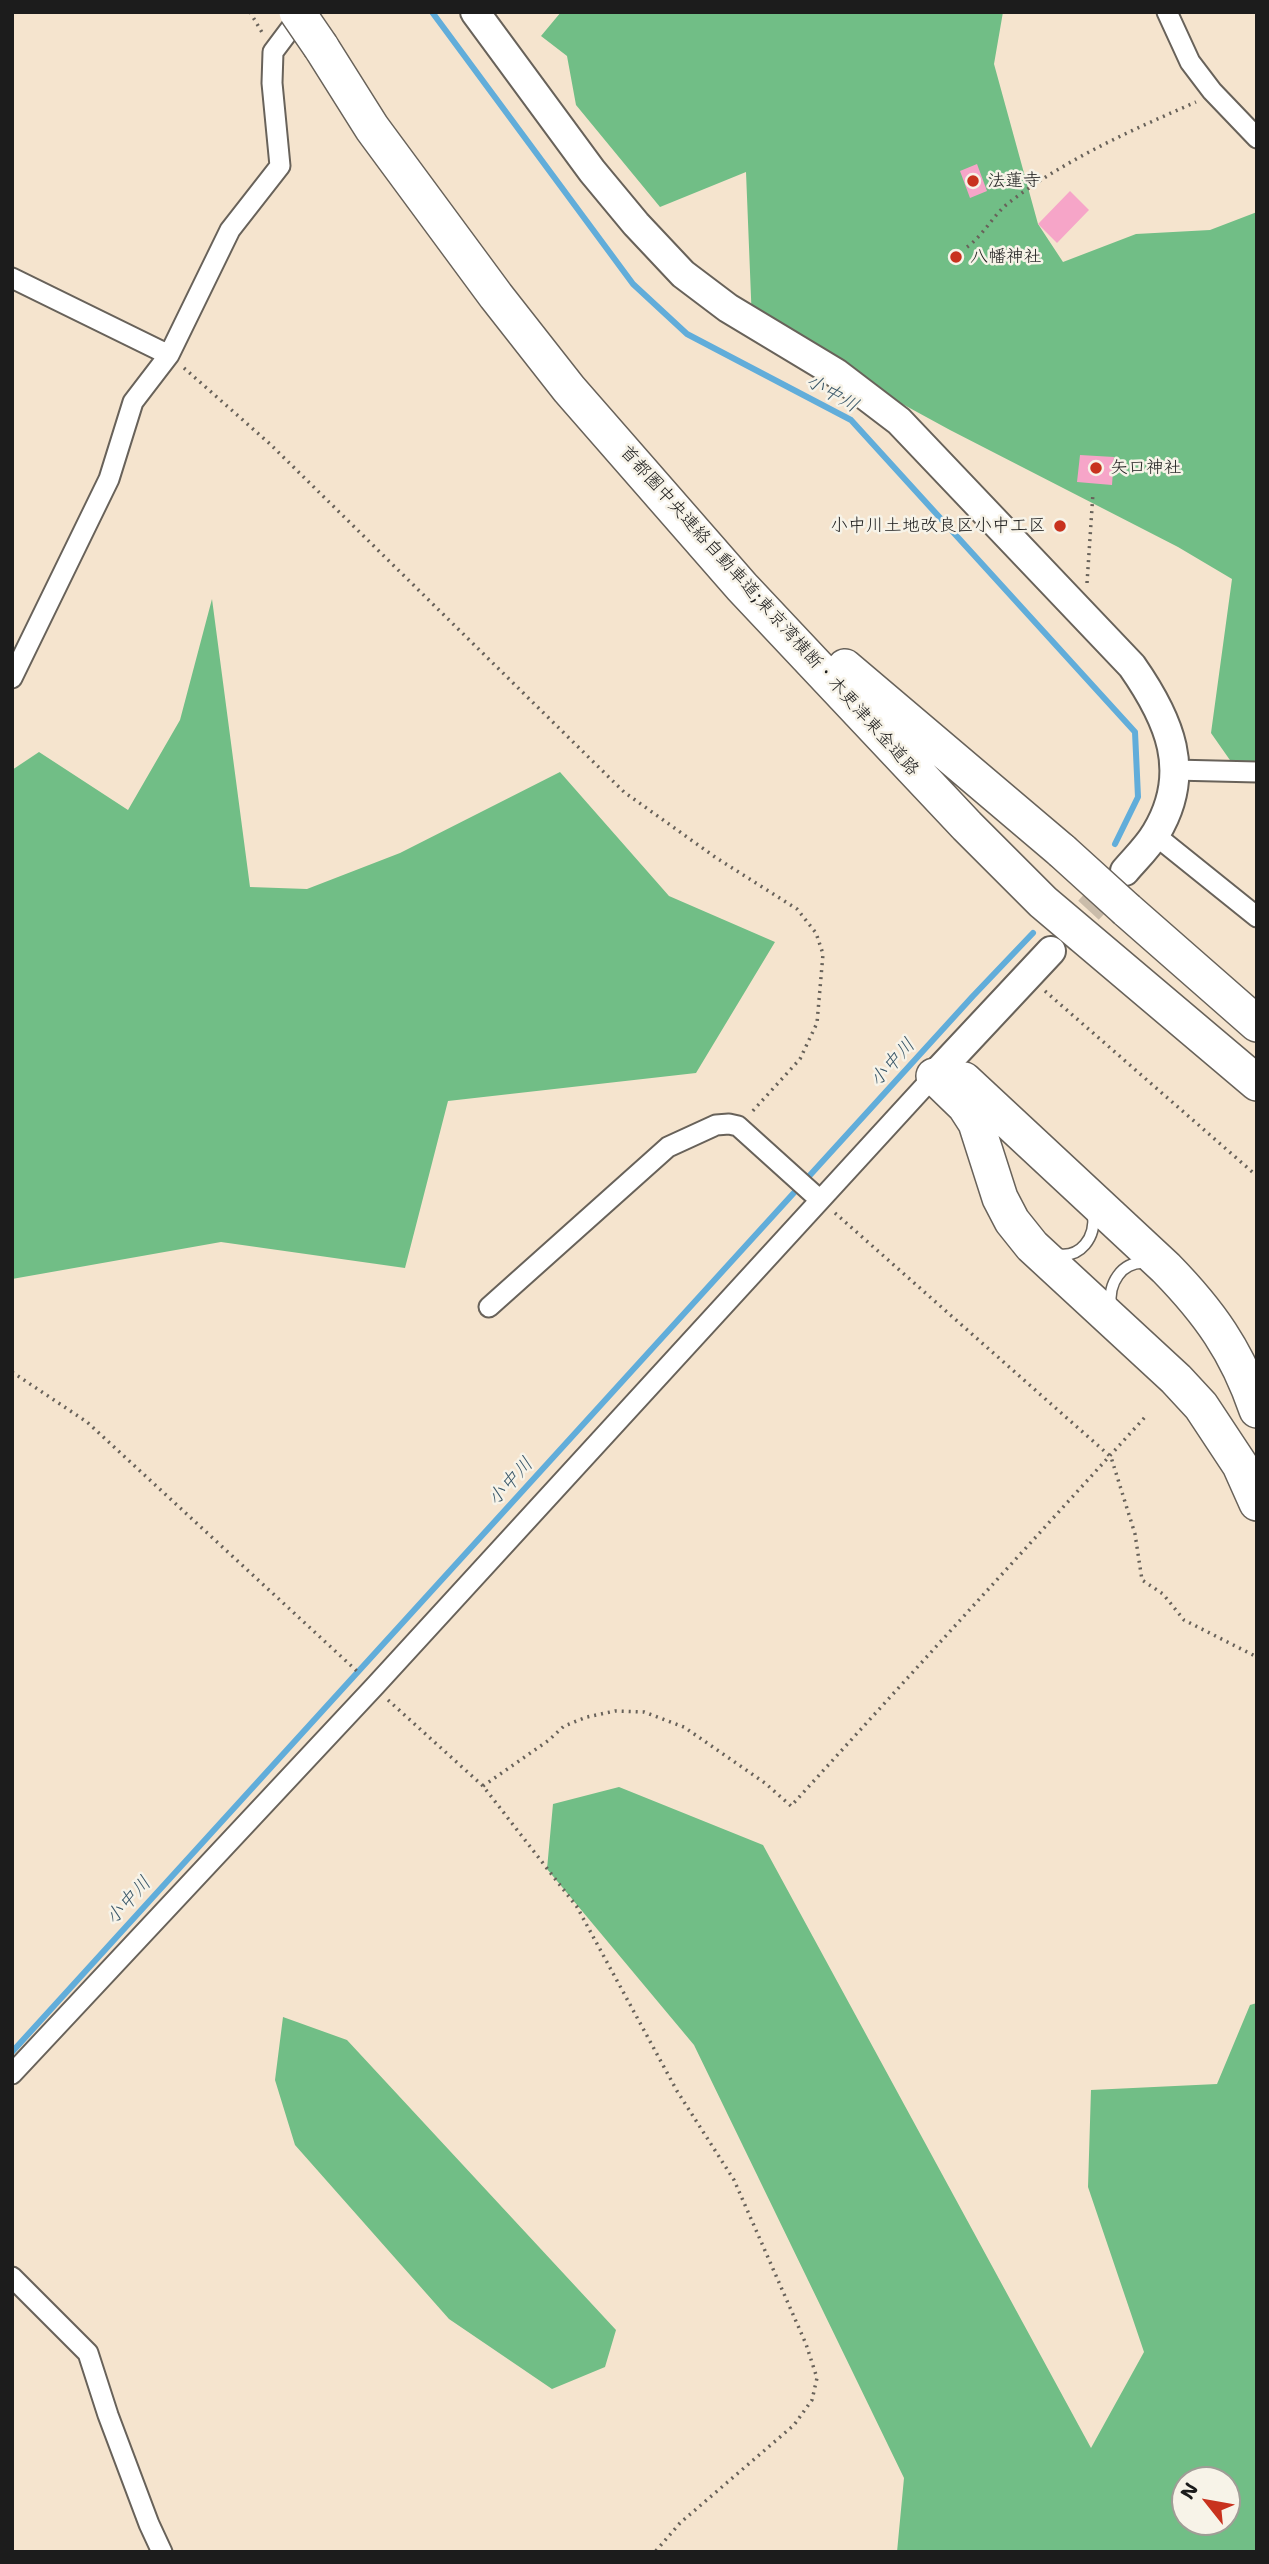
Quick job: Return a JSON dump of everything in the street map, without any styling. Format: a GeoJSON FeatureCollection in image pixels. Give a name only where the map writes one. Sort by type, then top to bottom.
{"type":"FeatureCollection","features":[{"type":"Feature","properties":{"kind":"highway","name":"首都圏中央連絡自動車道;東京湾横断・木更津東金道路"},"geometry":{"type":"LineString","coordinates":[[298,12],[372,128],[496,296],[569,388],[742,587],[967,827],[1043,902],[1257,1083]]}},
{"type":"Feature","properties":{"kind":"highway","name":"首都圏中央連絡自動車道;東京湾横断・木更津東金道路"},"geometry":{"type":"LineString","coordinates":[[321,47],[382,119],[526,307],[622,425],[719,533],[907,736],[1056,890],[1257,1070]]}},
{"type":"Feature","properties":{"kind":"highway"},"geometry":{"type":"LineString","coordinates":[[845,667],[1062,851],[1257,1024]]}},
{"type":"Feature","properties":{"kind":"highway"},"geometry":{"type":"LineString","coordinates":[[1043,902],[1135,994],[1257,1101]]}},
{"type":"Feature","properties":{"kind":"highway"},"geometry":{"type":"LineString","coordinates":[[940,1070],[1087,1194],[1166,1268],[1217,1326],[1236,1360],[1257,1410]]}},
{"type":"Feature","properties":{"kind":"highway"},"geometry":{"type":"LineString","coordinates":[[940,1070],[976,1123],[1000,1198],[1012,1220],[1032,1246],[1176,1379],[1201,1406],[1240,1465],[1257,1503]]}},
{"type":"Feature","properties":{"kind":"street"},"geometry":{"type":"LineString","coordinates":[[12,678],[109,479],[133,402],[169,355],[230,230],[280,166],[272,83],[273,52],[303,12]]}},
{"type":"Feature","properties":{"kind":"street"},"geometry":{"type":"LineString","coordinates":[[475,12],[592,171],[636,224],[683,274],[728,308],[836,373],[898,421],[1132,666],[1155,699],[1170,734],[1174,770],[1173,791],[1155,835],[1125,871]]}},
{"type":"Feature","properties":{"kind":"street"},"geometry":{"type":"LineString","coordinates":[[1167,12],[1190,62],[1212,91],[1257,138]]}},
{"type":"Feature","properties":{"kind":"street"},"geometry":{"type":"LineString","coordinates":[[12,278],[169,355]]}},
{"type":"Feature","properties":{"kind":"street"},"geometry":{"type":"LineString","coordinates":[[1174,770],[1257,772]]}},
{"type":"Feature","properties":{"kind":"street"},"geometry":{"type":"LineString","coordinates":[[1155,835],[1257,917]]}},
{"type":"Feature","properties":{"kind":"street"},"geometry":{"type":"LineString","coordinates":[[12,2074],[374,1688],[817,1196],[1051,951]]}},
{"type":"Feature","properties":{"kind":"street"},"geometry":{"type":"LineString","coordinates":[[489,1307],[668,1147],[716,1125],[738,1126],[817,1196]]}},
{"type":"Feature","properties":{"kind":"street"},"geometry":{"type":"LineString","coordinates":[[12,2277],[88,2353],[108,2415],[162,2552]]}},
{"type":"Feature","properties":{"kind":"lane"},"geometry":{"type":"LineString","coordinates":[[1032,1246],[1060,1255],[1074,1254],[1083,1247],[1095,1224],[1087,1194]]}},
{"type":"Feature","properties":{"kind":"lane"},"geometry":{"type":"LineString","coordinates":[[1119,1326],[1112,1312],[1110,1296],[1112,1283],[1120,1272],[1142,1262],[1166,1268]]}},
{"type":"Feature","properties":{"kind":"path"},"geometry":{"type":"LineString","coordinates":[[967,247],[979,239],[1008,203],[1065,164],[1201,99],[1212,91]]}},
{"type":"Feature","properties":{"kind":"path"},"geometry":{"type":"LineString","coordinates":[[169,355],[270,444],[624,792],[715,857],[797,909],[816,933],[823,954],[817,1023],[800,1059],[738,1126]]}},
{"type":"Feature","properties":{"kind":"path"},"geometry":{"type":"LineString","coordinates":[[1082,612],[1087,599],[1093,493]]}},
{"type":"Feature","properties":{"kind":"path"},"geometry":{"type":"LineString","coordinates":[[1028,976],[1257,1176]]}},
{"type":"Feature","properties":{"kind":"path"},"geometry":{"type":"LineString","coordinates":[[817,1196],[1111,1457],[1135,1534],[1142,1580],[1163,1594],[1184,1620],[1257,1657]]}},
{"type":"Feature","properties":{"kind":"path"},"geometry":{"type":"LineString","coordinates":[[12,1372],[96,1430],[483,1786],[577,1907],[677,2091],[734,2180],[806,2344],[817,2378],[812,2400],[794,2426],[680,2523],[654,2552]]}},
{"type":"Feature","properties":{"kind":"path"},"geometry":{"type":"LineString","coordinates":[[483,1786],[549,1740],[564,1726],[587,1717],[615,1711],[644,1712],[684,1727],[765,1783],[791,1806],[1146,1416]]}},
{"type":"Feature","properties":{"kind":"green space"},"geometry":{"type":"Polygon","coordinates":[[[561,12],[1003,12],[994,64],[1038,224],[1063,262],[1136,234],[1210,230],[1257,212],[1257,767],[1239,773],[1211,733],[1232,579],[1178,547],[950,430],[752,322],[746,172],[660,207],[576,105],[567,56],[541,36],[561,12]]]}},
{"type":"Feature","properties":{"kind":"green space"},"geometry":{"type":"Polygon","coordinates":[[[212,599],[250,887],[307,889],[400,853],[560,772],[669,896],[775,942],[696,1073],[448,1101],[405,1268],[221,1242],[12,1279],[12,770],[39,752],[128,810],[180,720],[212,599]]]}},
{"type":"Feature","properties":{"kind":"green space"},"geometry":{"type":"Polygon","coordinates":[[[619,1787],[763,1845],[1091,2448],[1144,2352],[1088,2187],[1091,2090],[1217,2084],[1250,2005],[1257,2003],[1257,2552],[897,2552],[904,2478],[694,2045],[547,1869],[553,1804],[619,1787]]]}},
{"type":"Feature","properties":{"kind":"green space"},"geometry":{"type":"Polygon","coordinates":[[[283,2017],[347,2040],[616,2330],[605,2367],[552,2389],[449,2319],[295,2145],[275,2080],[283,2017]]]}},
{"type":"Feature","properties":{"kind":"building"},"geometry":{"type":"Polygon","coordinates":[[[977,164],[987,191],[970,198],[960,171],[977,164]]]}},
{"type":"Feature","properties":{"kind":"building"},"geometry":{"type":"Polygon","coordinates":[[[1070,191],[1089,210],[1057,243],[1038,224],[1070,191]]]}},
{"type":"Feature","properties":{"kind":"building"},"geometry":{"type":"Polygon","coordinates":[[[1080,455],[1114,457],[1112,485],[1077,482],[1080,455]]]}},
{"type":"Feature","properties":{"kind":"waterway","name":"小中川"},"geometry":{"type":"LineString","coordinates":[[432,12],[633,284],[687,334],[851,420],[1135,732],[1138,797],[1115,844]]}},
{"type":"Feature","properties":{"kind":"waterway","name":"小中川"},"geometry":{"type":"LineString","coordinates":[[12,2052],[1033,933]]}},
{"type":"Feature","properties":{"kind":"tunnel"},"geometry":{"type":"LineString","coordinates":[[1060,941],[1120,876]]}},
{"type":"Feature","properties":{"kind":"place","name":"法蓮寺"},"geometry":{"type":"Point","coordinates":[973,181]}},
{"type":"Feature","properties":{"kind":"place","name":"八幡神社"},"geometry":{"type":"Point","coordinates":[956,257]}},
{"type":"Feature","properties":{"kind":"place","name":"矢口神社"},"geometry":{"type":"Point","coordinates":[1096,468]}},
{"type":"Feature","properties":{"kind":"place","name":"小中川土地改良区小中工区"},"geometry":{"type":"Point","coordinates":[1060,526]}}]}
